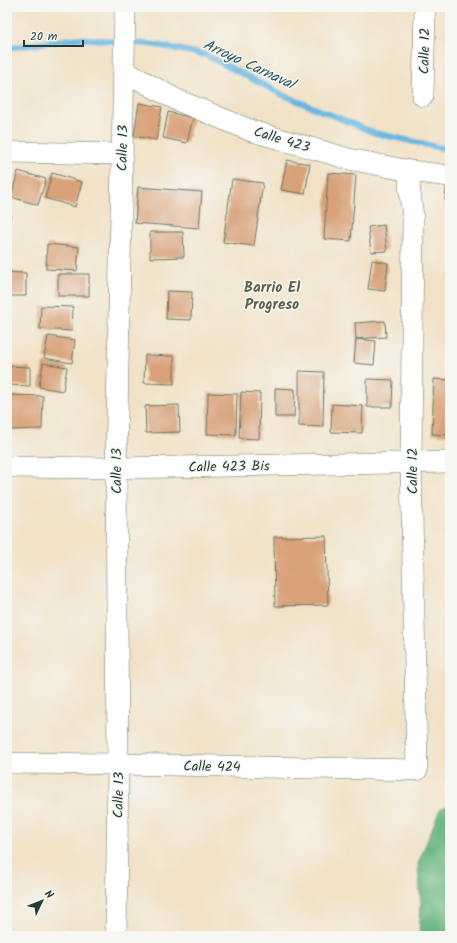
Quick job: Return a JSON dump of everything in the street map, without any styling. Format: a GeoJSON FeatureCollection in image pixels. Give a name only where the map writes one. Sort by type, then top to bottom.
{"type":"FeatureCollection","features":[{"type":"Feature","properties":{"kind":"street","name":"Calle 12"},"geometry":{"type":"LineString","coordinates":[[423,96],[425,7]]}},
{"type":"Feature","properties":{"kind":"street","name":"Calle 13"},"geometry":{"type":"LineString","coordinates":[[116,936],[118,764],[116,468],[125,14]]}},
{"type":"Feature","properties":{"kind":"street","name":"Calle 423"},"geometry":{"type":"LineString","coordinates":[[124,68],[177,100],[252,131],[349,159],[410,171],[450,176]]}},
{"type":"Feature","properties":{"kind":"street"},"geometry":{"type":"LineString","coordinates":[[7,152],[122,154]]}},
{"type":"Feature","properties":{"kind":"street","name":"Calle 12"},"geometry":{"type":"LineString","coordinates":[[410,171],[409,185],[413,217],[411,463],[417,770]]}},
{"type":"Feature","properties":{"kind":"street","name":"Calle 423 Bis"},"geometry":{"type":"LineString","coordinates":[[7,467],[116,468],[450,462]]}},
{"type":"Feature","properties":{"kind":"street","name":"Calle 424"},"geometry":{"type":"LineString","coordinates":[[7,763],[417,770]]}},
{"type":"Feature","properties":{"kind":"green space"},"geometry":{"type":"Polygon","coordinates":[[[450,805],[450,936],[419,936],[421,905],[418,864],[440,809],[450,805]]]}},
{"type":"Feature","properties":{"kind":"building"},"geometry":{"type":"Polygon","coordinates":[[[139,103],[162,107],[156,140],[134,136],[139,103]]]}},
{"type":"Feature","properties":{"kind":"building"},"geometry":{"type":"Polygon","coordinates":[[[168,112],[193,118],[187,143],[163,138],[168,112]]]}},
{"type":"Feature","properties":{"kind":"building"},"geometry":{"type":"Polygon","coordinates":[[[287,160],[310,164],[305,194],[281,190],[287,160]]]}},
{"type":"Feature","properties":{"kind":"building"},"geometry":{"type":"Polygon","coordinates":[[[18,171],[46,179],[38,205],[11,197],[18,171]]]}},
{"type":"Feature","properties":{"kind":"building"},"geometry":{"type":"Polygon","coordinates":[[[52,173],[82,182],[75,207],[45,198],[52,173]]]}},
{"type":"Feature","properties":{"kind":"building"},"geometry":{"type":"Polygon","coordinates":[[[328,173],[356,175],[351,241],[324,239],[328,173]]]}},
{"type":"Feature","properties":{"kind":"building"},"geometry":{"type":"Polygon","coordinates":[[[232,179],[263,183],[254,246],[223,242],[232,179]]]}},
{"type":"Feature","properties":{"kind":"building"},"geometry":{"type":"Polygon","coordinates":[[[447,179],[450,179],[450,200],[445,200],[447,179]]]}},
{"type":"Feature","properties":{"kind":"building"},"geometry":{"type":"Polygon","coordinates":[[[138,187],[202,192],[199,228],[135,223],[138,187]]]}},
{"type":"Feature","properties":{"kind":"building"},"geometry":{"type":"Polygon","coordinates":[[[7,199],[11,199],[10,218],[7,218],[7,199]]]}},
{"type":"Feature","properties":{"kind":"building"},"geometry":{"type":"Polygon","coordinates":[[[384,225],[387,251],[371,252],[368,227],[384,225]]]}},
{"type":"Feature","properties":{"kind":"building"},"geometry":{"type":"Polygon","coordinates":[[[150,232],[183,232],[184,257],[150,258],[150,232]]]}},
{"type":"Feature","properties":{"kind":"building"},"geometry":{"type":"Polygon","coordinates":[[[47,244],[79,247],[77,271],[46,269],[47,244]]]}},
{"type":"Feature","properties":{"kind":"building"},"geometry":{"type":"Polygon","coordinates":[[[372,260],[388,263],[385,291],[368,289],[372,260]]]}},
{"type":"Feature","properties":{"kind":"building"},"geometry":{"type":"Polygon","coordinates":[[[7,272],[26,273],[26,296],[7,296],[7,272]]]}},
{"type":"Feature","properties":{"kind":"building"},"geometry":{"type":"Polygon","coordinates":[[[58,274],[89,274],[89,296],[58,296],[58,274]]]}},
{"type":"Feature","properties":{"kind":"building"},"geometry":{"type":"Polygon","coordinates":[[[167,291],[192,292],[191,320],[166,319],[167,291]]]}},
{"type":"Feature","properties":{"kind":"building"},"geometry":{"type":"Polygon","coordinates":[[[41,306],[73,307],[72,331],[40,329],[41,306]]]}},
{"type":"Feature","properties":{"kind":"building"},"geometry":{"type":"Polygon","coordinates":[[[385,321],[386,337],[356,339],[355,323],[385,321]]]}},
{"type":"Feature","properties":{"kind":"building"},"geometry":{"type":"Polygon","coordinates":[[[48,336],[75,340],[72,363],[44,358],[48,336]]]}},
{"type":"Feature","properties":{"kind":"building"},"geometry":{"type":"Polygon","coordinates":[[[356,339],[376,341],[374,365],[354,363],[356,339]]]}},
{"type":"Feature","properties":{"kind":"building"},"geometry":{"type":"Polygon","coordinates":[[[145,355],[174,356],[174,384],[144,383],[145,355]]]}},
{"type":"Feature","properties":{"kind":"building"},"geometry":{"type":"Polygon","coordinates":[[[43,363],[67,367],[63,391],[39,387],[43,363]]]}},
{"type":"Feature","properties":{"kind":"building"},"geometry":{"type":"Polygon","coordinates":[[[7,366],[30,367],[30,386],[7,385],[7,366]]]}},
{"type":"Feature","properties":{"kind":"building"},"geometry":{"type":"Polygon","coordinates":[[[299,371],[324,372],[323,427],[299,426],[299,371]]]}},
{"type":"Feature","properties":{"kind":"building"},"geometry":{"type":"Polygon","coordinates":[[[367,379],[393,380],[392,407],[367,407],[367,379]]]}},
{"type":"Feature","properties":{"kind":"building"},"geometry":{"type":"Polygon","coordinates":[[[434,379],[450,380],[450,435],[432,434],[434,379]]]}},
{"type":"Feature","properties":{"kind":"building"},"geometry":{"type":"Polygon","coordinates":[[[275,388],[295,389],[294,417],[275,417],[275,388]]]}},
{"type":"Feature","properties":{"kind":"building"},"geometry":{"type":"Polygon","coordinates":[[[241,392],[260,393],[259,439],[239,438],[241,392]]]}},
{"type":"Feature","properties":{"kind":"building"},"geometry":{"type":"Polygon","coordinates":[[[208,393],[237,394],[236,435],[207,434],[208,393]]]}},
{"type":"Feature","properties":{"kind":"building"},"geometry":{"type":"Polygon","coordinates":[[[7,395],[43,396],[42,429],[7,430],[7,395]]]}},
{"type":"Feature","properties":{"kind":"building"},"geometry":{"type":"Polygon","coordinates":[[[332,404],[363,406],[362,433],[331,432],[332,404]]]}},
{"type":"Feature","properties":{"kind":"building"},"geometry":{"type":"Polygon","coordinates":[[[179,405],[180,432],[146,433],[145,406],[179,405]]]}},
{"type":"Feature","properties":{"kind":"building"},"geometry":{"type":"Polygon","coordinates":[[[326,536],[328,605],[275,606],[274,537],[326,536]]]}},
{"type":"Feature","properties":{"kind":"waterway","name":"Arroyo Carnaval"},"geometry":{"type":"LineString","coordinates":[[7,48],[79,38],[157,45],[206,55],[283,95],[375,133],[450,150]]}},
{"type":"Feature","properties":{"kind":"district","name":"Barrio El Progreso"},"geometry":{"type":"Point","coordinates":[272,296]}}]}
